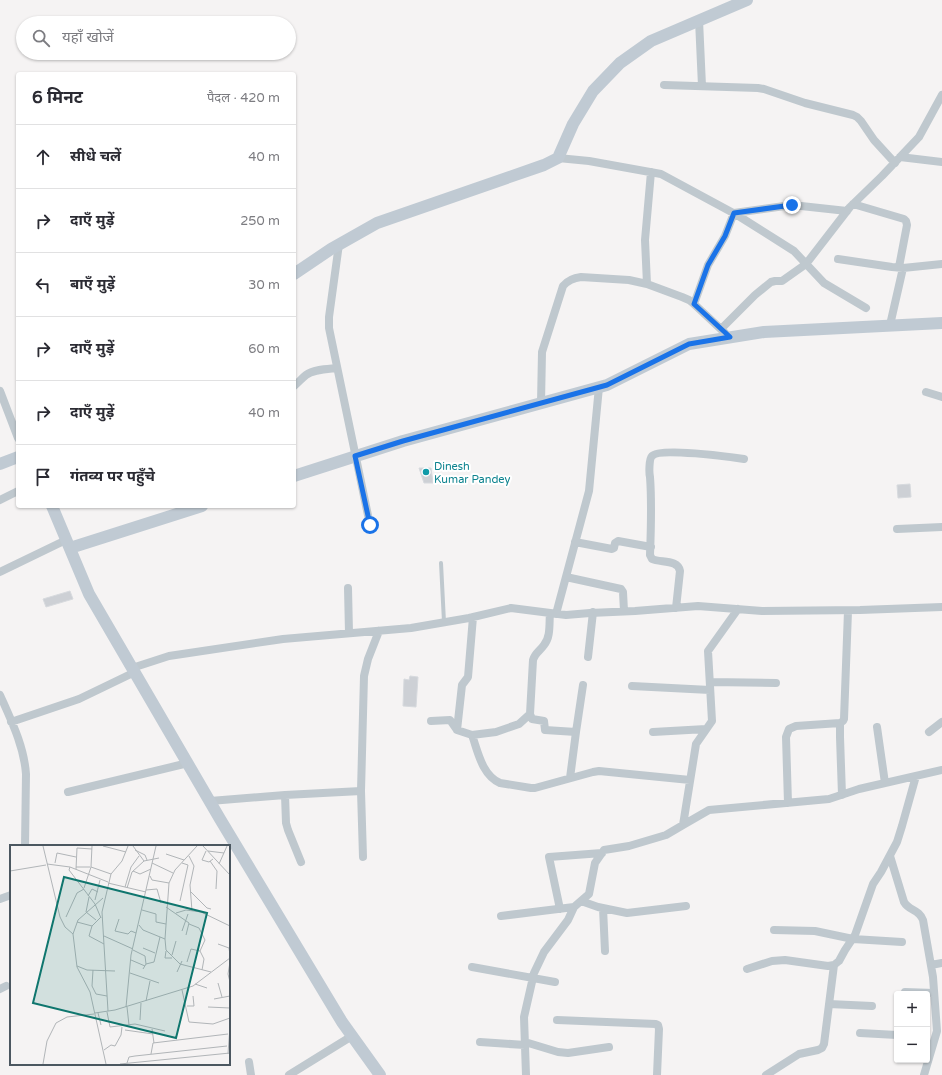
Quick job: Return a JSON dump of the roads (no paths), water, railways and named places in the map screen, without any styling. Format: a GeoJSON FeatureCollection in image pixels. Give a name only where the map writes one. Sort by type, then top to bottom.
{"type":"FeatureCollection","features":[{"type":"Feature","properties":{"kind":"street"},"geometry":{"type":"LineString","coordinates":[[558,158],[573,124],[593,91],[620,63],[651,41],[747,0]]}},
{"type":"Feature","properties":{"kind":"street"},"geometry":{"type":"LineString","coordinates":[[699,20],[702,86]]}},
{"type":"Feature","properties":{"kind":"street"},"geometry":{"type":"LineString","coordinates":[[664,85],[764,89],[805,103],[852,115],[861,121],[871,136],[897,160],[942,162]]}},
{"type":"Feature","properties":{"kind":"street"},"geometry":{"type":"LineString","coordinates":[[726,333],[755,295],[771,282],[782,281],[806,264],[853,204],[882,176],[919,136],[942,96]]}},
{"type":"Feature","properties":{"kind":"street"},"geometry":{"type":"LineString","coordinates":[[296,273],[339,244],[377,223],[544,165],[558,158],[589,161],[661,174],[734,213],[794,251],[824,283],[866,308]]}},
{"type":"Feature","properties":{"kind":"street"},"geometry":{"type":"LineString","coordinates":[[647,284],[644,240],[651,172]]}},
{"type":"Feature","properties":{"kind":"street"},"geometry":{"type":"LineString","coordinates":[[853,204],[904,219],[906,221],[907,225],[901,268],[890,325]]}},
{"type":"Feature","properties":{"kind":"street"},"geometry":{"type":"LineString","coordinates":[[734,213],[792,205],[847,211]]}},
{"type":"Feature","properties":{"kind":"street"},"geometry":{"type":"LineString","coordinates":[[694,304],[708,265],[725,236],[734,213]]}},
{"type":"Feature","properties":{"kind":"street"},"geometry":{"type":"LineString","coordinates":[[339,244],[329,322],[370,525]]}},
{"type":"Feature","properties":{"kind":"street"},"geometry":{"type":"LineString","coordinates":[[838,259],[901,268],[942,264]]}},
{"type":"Feature","properties":{"kind":"street"},"geometry":{"type":"LineString","coordinates":[[541,403],[542,352],[563,286],[573,278],[581,277],[628,280],[647,284],[689,300],[726,333]]}},
{"type":"Feature","properties":{"kind":"street"},"geometry":{"type":"LineString","coordinates":[[296,475],[403,441],[607,385],[689,344],[726,333],[942,323]]}},
{"type":"Feature","properties":{"kind":"street"},"geometry":{"type":"LineString","coordinates":[[296,384],[306,375],[312,372],[338,368]]}},
{"type":"Feature","properties":{"kind":"street"},"geometry":{"type":"LineString","coordinates":[[576,732],[545,730],[544,721],[532,719],[530,714],[533,660],[534,656],[547,641],[549,635],[553,614],[566,577],[589,491],[599,387]]}},
{"type":"Feature","properties":{"kind":"street"},"geometry":{"type":"LineString","coordinates":[[0,391],[16,433]]}},
{"type":"Feature","properties":{"kind":"street"},"geometry":{"type":"LineString","coordinates":[[926,392],[942,397]]}},
{"type":"Feature","properties":{"kind":"street"},"geometry":{"type":"LineString","coordinates":[[676,608],[680,567],[676,564],[655,561],[650,555],[652,503],[650,474],[652,456],[655,454],[678,452],[744,459]]}},
{"type":"Feature","properties":{"kind":"street"},"geometry":{"type":"LineString","coordinates":[[0,464],[16,457]]}},
{"type":"Feature","properties":{"kind":"street"},"geometry":{"type":"LineString","coordinates":[[0,500],[16,491]]}},
{"type":"Feature","properties":{"kind":"street"},"geometry":{"type":"LineString","coordinates":[[53,508],[89,594],[342,1022],[380,1075]]}},
{"type":"Feature","properties":{"kind":"street"},"geometry":{"type":"LineString","coordinates":[[0,572],[68,544],[174,510],[188,508]]}},
{"type":"Feature","properties":{"kind":"street"},"geometry":{"type":"LineString","coordinates":[[897,529],[942,527]]}},
{"type":"Feature","properties":{"kind":"street"},"geometry":{"type":"LineString","coordinates":[[575,542],[612,549],[618,541],[651,547]]}},
{"type":"Feature","properties":{"kind":"street"},"geometry":{"type":"LineString","coordinates":[[566,577],[621,589],[623,592],[624,611]]}},
{"type":"Feature","properties":{"kind":"street"},"geometry":{"type":"LineString","coordinates":[[348,588],[349,633]]}},
{"type":"Feature","properties":{"kind":"street"},"geometry":{"type":"LineString","coordinates":[[12,722],[79,699],[134,670],[169,656],[283,639],[411,628],[473,617],[511,608],[566,615],[698,606],[762,611],[942,607]]}},
{"type":"Feature","properties":{"kind":"street"},"geometry":{"type":"LineString","coordinates":[[683,825],[696,744],[712,721],[708,651],[738,609]]}},
{"type":"Feature","properties":{"kind":"street"},"geometry":{"type":"LineString","coordinates":[[788,803],[786,737],[789,729],[796,726],[840,723],[844,719],[848,610]]}},
{"type":"Feature","properties":{"kind":"street"},"geometry":{"type":"LineString","coordinates":[[588,657],[593,612]]}},
{"type":"Feature","properties":{"kind":"street"},"geometry":{"type":"LineString","coordinates":[[457,730],[462,685],[468,677],[473,617]]}},
{"type":"Feature","properties":{"kind":"street"},"geometry":{"type":"LineString","coordinates":[[363,857],[362,791],[364,676],[368,659],[379,631]]}},
{"type":"Feature","properties":{"kind":"street"},"geometry":{"type":"LineString","coordinates":[[632,686],[710,686],[776,683]]}},
{"type":"Feature","properties":{"kind":"street"},"geometry":{"type":"LineString","coordinates":[[570,778],[583,685]]}},
{"type":"Feature","properties":{"kind":"street"},"geometry":{"type":"LineString","coordinates":[[0,696],[12,722],[25,763],[25,845]]}},
{"type":"Feature","properties":{"kind":"street"},"geometry":{"type":"LineString","coordinates":[[431,721],[450,720],[457,730],[472,736],[496,732],[519,724],[530,714]]}},
{"type":"Feature","properties":{"kind":"street"},"geometry":{"type":"LineString","coordinates":[[929,732],[942,722]]}},
{"type":"Feature","properties":{"kind":"street"},"geometry":{"type":"LineString","coordinates":[[840,723],[842,795]]}},
{"type":"Feature","properties":{"kind":"street"},"geometry":{"type":"LineString","coordinates":[[876,727],[885,783]]}},
{"type":"Feature","properties":{"kind":"street"},"geometry":{"type":"LineString","coordinates":[[653,732],[706,729]]}},
{"type":"Feature","properties":{"kind":"street"},"geometry":{"type":"LineString","coordinates":[[472,736],[484,769],[496,781],[531,788],[593,772],[608,772],[690,780]]}},
{"type":"Feature","properties":{"kind":"street"},"geometry":{"type":"LineString","coordinates":[[68,792],[188,763]]}},
{"type":"Feature","properties":{"kind":"street"},"geometry":{"type":"LineString","coordinates":[[526,1075],[524,1017],[534,973],[544,952],[568,920],[574,907],[589,894],[595,863],[604,850],[629,846],[666,835],[709,810],[829,799],[859,789],[942,770]]}},
{"type":"Feature","properties":{"kind":"street"},"geometry":{"type":"LineString","coordinates":[[747,969],[785,960],[828,966],[834,965],[839,961],[853,939],[873,884],[890,856],[902,826],[916,776]]}},
{"type":"Feature","properties":{"kind":"street"},"geometry":{"type":"LineString","coordinates":[[210,801],[362,791]]}},
{"type":"Feature","properties":{"kind":"street"},"geometry":{"type":"LineString","coordinates":[[284,795],[286,823],[301,862]]}},
{"type":"Feature","properties":{"kind":"street"},"geometry":{"type":"LineString","coordinates":[[560,909],[549,857],[602,853]]}},
{"type":"Feature","properties":{"kind":"street"},"geometry":{"type":"LineString","coordinates":[[890,856],[906,906],[919,913],[923,920],[931,965],[937,1040],[924,1075]]}},
{"type":"Feature","properties":{"kind":"street"},"geometry":{"type":"LineString","coordinates":[[0,899],[10,895]]}},
{"type":"Feature","properties":{"kind":"street"},"geometry":{"type":"LineString","coordinates":[[581,901],[603,908],[631,913],[686,906]]}},
{"type":"Feature","properties":{"kind":"street"},"geometry":{"type":"LineString","coordinates":[[501,916],[574,907]]}},
{"type":"Feature","properties":{"kind":"street"},"geometry":{"type":"LineString","coordinates":[[603,908],[605,951]]}},
{"type":"Feature","properties":{"kind":"street"},"geometry":{"type":"LineString","coordinates":[[774,930],[815,931],[853,939],[902,942]]}},
{"type":"Feature","properties":{"kind":"street"},"geometry":{"type":"LineString","coordinates":[[931,965],[942,963]]}},
{"type":"Feature","properties":{"kind":"street"},"geometry":{"type":"LineString","coordinates":[[766,1075],[799,1054],[822,1048],[824,1044],[834,965]]}},
{"type":"Feature","properties":{"kind":"street"},"geometry":{"type":"LineString","coordinates":[[472,967],[555,982]]}},
{"type":"Feature","properties":{"kind":"street"},"geometry":{"type":"LineString","coordinates":[[930,993],[934,993]]}},
{"type":"Feature","properties":{"kind":"street"},"geometry":{"type":"LineString","coordinates":[[829,1004],[872,1006]]}},
{"type":"Feature","properties":{"kind":"street"},"geometry":{"type":"LineString","coordinates":[[558,1020],[658,1025],[657,1075]]}},
{"type":"Feature","properties":{"kind":"street"},"geometry":{"type":"LineString","coordinates":[[860,1033],[894,1035]]}},
{"type":"Feature","properties":{"kind":"street"},"geometry":{"type":"LineString","coordinates":[[289,1075],[352,1036]]}},
{"type":"Feature","properties":{"kind":"street"},"geometry":{"type":"LineString","coordinates":[[480,1042],[525,1043],[558,1052],[568,1053],[609,1047]]}},
{"type":"Feature","properties":{"kind":"street"},"geometry":{"type":"LineString","coordinates":[[250,1062],[251,1075]]}},
{"type":"Feature","properties":{"kind":"lane"},"geometry":{"type":"LineString","coordinates":[[442,563],[444,622]]}},
{"type":"Feature","properties":{"kind":"place","name":"Dinesh Kumar Pandey"},"geometry":{"type":"Point","coordinates":[426,472]}}]}
